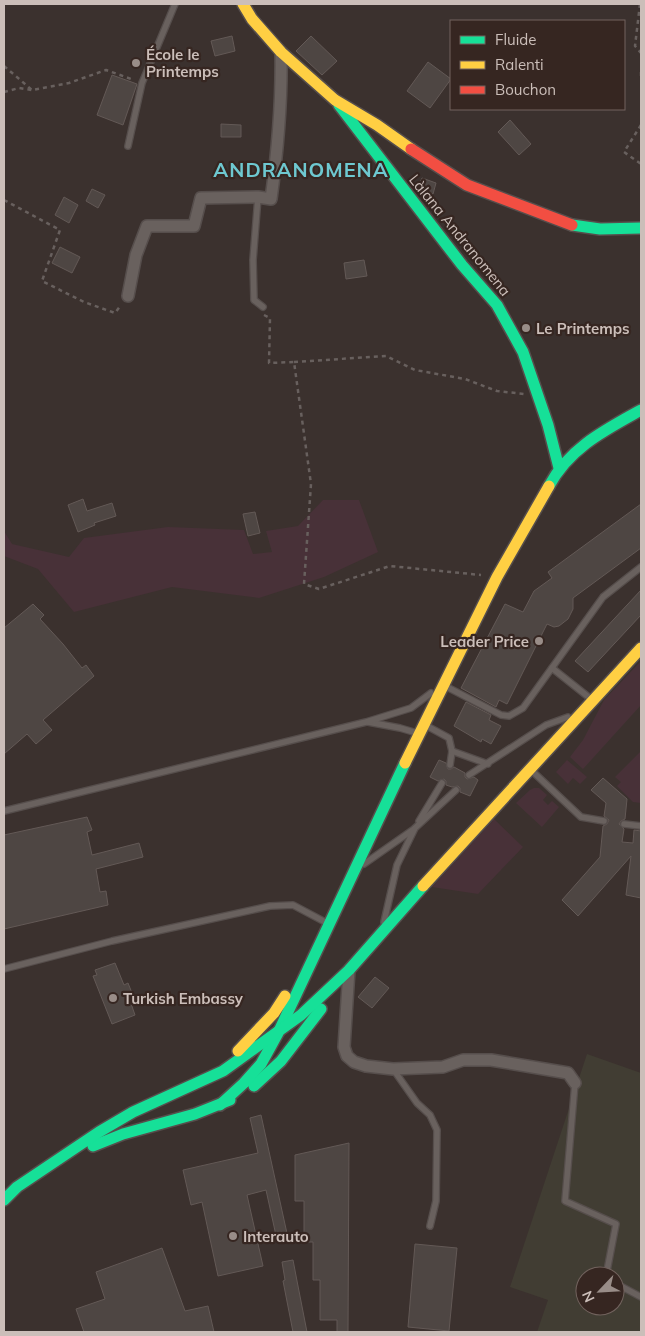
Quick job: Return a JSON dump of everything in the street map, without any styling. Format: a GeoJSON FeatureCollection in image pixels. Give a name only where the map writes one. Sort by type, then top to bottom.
{"type":"FeatureCollection","features":[{"type":"Feature","properties":{"kind":"main road"},"geometry":{"type":"LineString","coordinates":[[243,4],[252,18],[281,52],[335,100]]}},
{"type":"Feature","properties":{"kind":"main road","name":"Làlana Andranomena"},"geometry":{"type":"LineString","coordinates":[[335,100],[377,124],[419,155],[467,185],[567,224],[600,229],[641,228]]}},
{"type":"Feature","properties":{"kind":"main road","name":"Làlana Andranomena"},"geometry":{"type":"LineString","coordinates":[[335,100],[462,265],[497,305],[523,352],[548,425],[559,468]]}},
{"type":"Feature","properties":{"kind":"main road"},"geometry":{"type":"LineString","coordinates":[[220,1105],[261,1064],[278,1033],[421,729],[498,575],[559,468],[578,448],[641,410]]}},
{"type":"Feature","properties":{"kind":"main road"},"geometry":{"type":"LineString","coordinates":[[4,1200],[17,1187],[99,1132],[133,1112],[223,1072],[301,1015],[348,970],[641,648]]}},
{"type":"Feature","properties":{"kind":"main road"},"geometry":{"type":"LineString","coordinates":[[198,1083],[238,1051],[274,1014],[329,924]]}},
{"type":"Feature","properties":{"kind":"main road"},"geometry":{"type":"LineString","coordinates":[[44,1168],[131,1131],[220,1105],[253,1087],[281,1061],[348,970]]}},
{"type":"Feature","properties":{"kind":"street"},"geometry":{"type":"LineString","coordinates":[[128,296],[136,255],[147,226],[194,226],[201,198],[258,196],[270,199],[278,148],[282,90],[281,52]]}},
{"type":"Feature","properties":{"kind":"street"},"geometry":{"type":"LineString","coordinates":[[348,970],[344,1046],[347,1056],[354,1062],[366,1066],[393,1070],[443,1067],[463,1060],[492,1060],[568,1073],[575,1083]]}},
{"type":"Feature","properties":{"kind":"lane"},"geometry":{"type":"LineString","coordinates":[[128,146],[142,83],[175,4]]}},
{"type":"Feature","properties":{"kind":"lane"},"geometry":{"type":"LineString","coordinates":[[258,196],[253,260],[254,300],[263,307]]}},
{"type":"Feature","properties":{"kind":"lane"},"geometry":{"type":"LineString","coordinates":[[444,685],[500,715],[509,716],[523,708],[603,597],[641,567]]}},
{"type":"Feature","properties":{"kind":"lane"},"geometry":{"type":"LineString","coordinates":[[552,668],[593,700]]}},
{"type":"Feature","properties":{"kind":"lane"},"geometry":{"type":"LineString","coordinates":[[4,811],[366,722],[411,708],[428,696],[450,674]]}},
{"type":"Feature","properties":{"kind":"lane"},"geometry":{"type":"LineString","coordinates":[[469,775],[546,725],[582,712]]}},
{"type":"Feature","properties":{"kind":"lane"},"geometry":{"type":"LineString","coordinates":[[366,722],[400,728],[421,729],[449,738],[452,751],[450,765]]}},
{"type":"Feature","properties":{"kind":"lane"},"geometry":{"type":"LineString","coordinates":[[452,751],[488,764]]}},
{"type":"Feature","properties":{"kind":"lane"},"geometry":{"type":"LineString","coordinates":[[530,769],[581,818],[604,821]]}},
{"type":"Feature","properties":{"kind":"lane"},"geometry":{"type":"LineString","coordinates":[[381,934],[397,865],[414,828],[442,783]]}},
{"type":"Feature","properties":{"kind":"lane"},"geometry":{"type":"LineString","coordinates":[[354,871],[414,828],[456,790]]}},
{"type":"Feature","properties":{"kind":"lane"},"geometry":{"type":"LineString","coordinates":[[624,824],[641,826]]}},
{"type":"Feature","properties":{"kind":"lane"},"geometry":{"type":"LineString","coordinates":[[4,969],[112,940],[270,906],[293,905],[329,924]]}},
{"type":"Feature","properties":{"kind":"lane"},"geometry":{"type":"LineString","coordinates":[[393,1070],[417,1103],[430,1115],[437,1130],[436,1202],[430,1226]]}},
{"type":"Feature","properties":{"kind":"lane"},"geometry":{"type":"LineString","coordinates":[[575,1083],[565,1201],[616,1224],[608,1266]]}},
{"type":"Feature","properties":{"kind":"lane"},"geometry":{"type":"LineString","coordinates":[[625,1288],[641,1297]]}},
{"type":"Feature","properties":{"kind":"path"},"geometry":{"type":"LineString","coordinates":[[640,4],[635,46],[641,53]]}},
{"type":"Feature","properties":{"kind":"path"},"geometry":{"type":"LineString","coordinates":[[4,66],[32,90]]}},
{"type":"Feature","properties":{"kind":"path"},"geometry":{"type":"LineString","coordinates":[[4,92],[19,88],[32,90],[70,83],[106,70],[142,83]]}},
{"type":"Feature","properties":{"kind":"path"},"geometry":{"type":"LineString","coordinates":[[641,125],[624,152],[641,164]]}},
{"type":"Feature","properties":{"kind":"path"},"geometry":{"type":"LineString","coordinates":[[4,200],[60,230],[42,281],[84,302],[115,313],[128,296]]}},
{"type":"Feature","properties":{"kind":"path"},"geometry":{"type":"LineString","coordinates":[[254,300],[260,313],[270,318],[269,363],[386,356],[415,370],[466,380],[497,391],[539,397]]}},
{"type":"Feature","properties":{"kind":"path"},"geometry":{"type":"LineString","coordinates":[[294,362],[311,484],[304,584],[319,589],[390,566],[480,575]]}},
{"type":"Feature","properties":{"kind":"shaded area"},"geometry":{"type":"Polygon","coordinates":[[[323,500],[359,500],[378,552],[324,577],[259,598],[172,587],[74,612],[38,569],[4,556],[4,531],[12,544],[69,557],[84,538],[168,527],[244,530],[253,554],[272,552],[266,531],[298,526],[323,500]]]}},
{"type":"Feature","properties":{"kind":"shaded area"},"geometry":{"type":"Polygon","coordinates":[[[641,661],[641,705],[583,769],[570,757],[583,740],[604,700],[641,661]]]}},
{"type":"Feature","properties":{"kind":"shaded area"},"geometry":{"type":"Polygon","coordinates":[[[641,751],[641,803],[633,802],[617,786],[621,782],[615,777],[641,751]]]}},
{"type":"Feature","properties":{"kind":"shaded area"},"geometry":{"type":"Polygon","coordinates":[[[567,760],[587,777],[580,784],[573,778],[568,784],[556,772],[567,760]]]}},
{"type":"Feature","properties":{"kind":"shaded area"},"geometry":{"type":"Polygon","coordinates":[[[534,788],[539,788],[547,795],[543,800],[548,805],[552,801],[559,807],[542,827],[516,803],[534,788]]]}},
{"type":"Feature","properties":{"kind":"shaded area"},"geometry":{"type":"Polygon","coordinates":[[[494,819],[523,847],[478,894],[432,887],[494,819]]]}},
{"type":"Feature","properties":{"kind":"shaded area"},"geometry":{"type":"Polygon","coordinates":[[[587,1054],[641,1073],[641,1332],[537,1332],[548,1300],[510,1287],[587,1054]]]}},
{"type":"Feature","properties":{"kind":"building"},"geometry":{"type":"Polygon","coordinates":[[[232,36],[235,51],[215,56],[211,41],[232,36]]]}},
{"type":"Feature","properties":{"kind":"building"},"geometry":{"type":"Polygon","coordinates":[[[311,36],[337,61],[322,75],[296,51],[311,36]]]}},
{"type":"Feature","properties":{"kind":"building"},"geometry":{"type":"Polygon","coordinates":[[[428,62],[450,78],[430,108],[407,91],[428,62]]]}},
{"type":"Feature","properties":{"kind":"building"},"geometry":{"type":"Polygon","coordinates":[[[112,75],[137,84],[123,125],[97,115],[112,75]]]}},
{"type":"Feature","properties":{"kind":"building"},"geometry":{"type":"Polygon","coordinates":[[[510,120],[531,144],[519,155],[498,132],[510,120]]]}},
{"type":"Feature","properties":{"kind":"building"},"geometry":{"type":"Polygon","coordinates":[[[221,124],[241,125],[241,137],[221,137],[221,124]]]}},
{"type":"Feature","properties":{"kind":"building"},"geometry":{"type":"Polygon","coordinates":[[[422,178],[436,183],[433,194],[418,188],[422,178]]]}},
{"type":"Feature","properties":{"kind":"building"},"geometry":{"type":"Polygon","coordinates":[[[92,189],[105,195],[98,208],[86,201],[92,189]]]}},
{"type":"Feature","properties":{"kind":"building"},"geometry":{"type":"Polygon","coordinates":[[[64,197],[78,205],[69,223],[55,215],[64,197]]]}},
{"type":"Feature","properties":{"kind":"building"},"geometry":{"type":"Polygon","coordinates":[[[60,247],[80,257],[72,273],[52,263],[60,247]]]}},
{"type":"Feature","properties":{"kind":"building"},"geometry":{"type":"Polygon","coordinates":[[[364,260],[367,276],[346,279],[344,263],[364,260]]]}},
{"type":"Feature","properties":{"kind":"building"},"geometry":{"type":"Polygon","coordinates":[[[83,499],[87,511],[112,503],[116,516],[94,523],[95,525],[78,532],[68,505],[83,499]]]}},
{"type":"Feature","properties":{"kind":"building"},"geometry":{"type":"Polygon","coordinates":[[[641,504],[641,548],[573,598],[573,609],[568,619],[559,626],[554,627],[547,624],[507,704],[499,700],[496,707],[461,688],[505,604],[523,612],[534,591],[552,578],[548,572],[641,504]]]}},
{"type":"Feature","properties":{"kind":"building"},"geometry":{"type":"Polygon","coordinates":[[[255,512],[260,533],[248,536],[243,514],[255,512]]]}},
{"type":"Feature","properties":{"kind":"building"},"geometry":{"type":"Polygon","coordinates":[[[641,590],[641,615],[588,672],[575,661],[641,590]]]}},
{"type":"Feature","properties":{"kind":"building"},"geometry":{"type":"Polygon","coordinates":[[[33,604],[44,615],[40,619],[82,668],[86,665],[94,676],[43,720],[52,730],[36,744],[27,734],[4,754],[4,628],[33,604]]]}},
{"type":"Feature","properties":{"kind":"building"},"geometry":{"type":"Polygon","coordinates":[[[466,702],[491,715],[489,720],[501,726],[491,744],[482,739],[481,742],[454,726],[466,702]]]}},
{"type":"Feature","properties":{"kind":"building"},"geometry":{"type":"Polygon","coordinates":[[[439,760],[446,763],[448,769],[454,767],[465,773],[467,779],[474,777],[478,780],[470,796],[460,792],[458,786],[446,785],[444,779],[438,781],[430,777],[439,760]]]}},
{"type":"Feature","properties":{"kind":"building"},"geometry":{"type":"Polygon","coordinates":[[[603,778],[627,799],[625,819],[619,824],[624,829],[622,842],[633,843],[634,830],[641,831],[641,898],[626,895],[631,856],[578,916],[562,900],[600,857],[603,826],[609,820],[604,816],[606,803],[591,790],[603,778]]]}},
{"type":"Feature","properties":{"kind":"building"},"geometry":{"type":"Polygon","coordinates":[[[87,817],[92,830],[87,832],[92,855],[139,843],[143,857],[96,869],[100,892],[106,891],[108,905],[4,929],[4,835],[87,817]]]}},
{"type":"Feature","properties":{"kind":"building"},"geometry":{"type":"Polygon","coordinates":[[[115,963],[124,985],[128,983],[132,993],[128,995],[135,1015],[112,1024],[93,976],[97,975],[95,970],[115,963]]]}},
{"type":"Feature","properties":{"kind":"building"},"geometry":{"type":"Polygon","coordinates":[[[375,977],[389,988],[372,1008],[358,997],[375,977]]]}},
{"type":"Feature","properties":{"kind":"building","name":"Interauto"},"geometry":{"type":"Polygon","coordinates":[[[261,1115],[288,1238],[277,1240],[266,1190],[247,1195],[263,1266],[218,1276],[202,1202],[191,1205],[183,1170],[258,1153],[250,1118],[261,1115]]]}},
{"type":"Feature","properties":{"kind":"building"},"geometry":{"type":"Polygon","coordinates":[[[349,1143],[348,1332],[337,1332],[337,1320],[320,1320],[320,1280],[313,1280],[313,1242],[304,1242],[304,1201],[295,1201],[295,1155],[349,1143]]]}},
{"type":"Feature","properties":{"kind":"building"},"geometry":{"type":"Polygon","coordinates":[[[415,1244],[457,1248],[449,1331],[408,1327],[415,1244]]]}},
{"type":"Feature","properties":{"kind":"building"},"geometry":{"type":"Polygon","coordinates":[[[162,1248],[185,1311],[208,1306],[214,1332],[84,1332],[76,1309],[105,1299],[96,1272],[162,1248]]]}},
{"type":"Feature","properties":{"kind":"building"},"geometry":{"type":"Polygon","coordinates":[[[293,1260],[307,1332],[293,1332],[283,1281],[285,1280],[282,1262],[293,1260]]]}},
{"type":"Feature","properties":{"kind":"traffic: fast"},"geometry":{"type":"LineString","coordinates":[[339,105],[462,265],[497,305],[523,352],[548,425],[559,468]]}},
{"type":"Feature","properties":{"kind":"traffic: fast"},"geometry":{"type":"LineString","coordinates":[[572,225],[600,229],[641,228]]}},
{"type":"Feature","properties":{"kind":"traffic: fast"},"geometry":{"type":"LineString","coordinates":[[549,486],[567,461],[589,441],[641,410]]}},
{"type":"Feature","properties":{"kind":"traffic: fast"},"geometry":{"type":"LineString","coordinates":[[220,1105],[261,1064],[278,1033],[405,763]]}},
{"type":"Feature","properties":{"kind":"traffic: fast"},"geometry":{"type":"LineString","coordinates":[[4,1200],[17,1187],[99,1132],[133,1112],[223,1071],[301,1015],[349,970],[423,886]]}},
{"type":"Feature","properties":{"kind":"traffic: fast"},"geometry":{"type":"LineString","coordinates":[[254,1086],[281,1061],[321,1009]]}},
{"type":"Feature","properties":{"kind":"traffic: fast"},"geometry":{"type":"LineString","coordinates":[[93,1146],[123,1134],[195,1114],[230,1100]]}},
{"type":"Feature","properties":{"kind":"traffic: slow"},"geometry":{"type":"LineString","coordinates":[[243,4],[252,19],[281,52],[335,100],[377,125],[411,149]]}},
{"type":"Feature","properties":{"kind":"traffic: slow"},"geometry":{"type":"LineString","coordinates":[[405,763],[497,577],[549,486]]}},
{"type":"Feature","properties":{"kind":"traffic: slow"},"geometry":{"type":"LineString","coordinates":[[423,886],[641,648]]}},
{"type":"Feature","properties":{"kind":"traffic: slow"},"geometry":{"type":"LineString","coordinates":[[238,1051],[274,1013],[285,996]]}},
{"type":"Feature","properties":{"kind":"traffic: jam"},"geometry":{"type":"LineString","coordinates":[[411,149],[467,185],[572,225]]}},
{"type":"Feature","properties":{"kind":"place","name":"École le Printemps"},"geometry":{"type":"Point","coordinates":[136,63]}},
{"type":"Feature","properties":{"kind":"place","name":"Le Printemps"},"geometry":{"type":"Point","coordinates":[526,328]}},
{"type":"Feature","properties":{"kind":"place","name":"Leader Price"},"geometry":{"type":"Point","coordinates":[539,641]}},
{"type":"Feature","properties":{"kind":"place","name":"Turkish Embassy"},"geometry":{"type":"Point","coordinates":[113,998]}},
{"type":"Feature","properties":{"kind":"place","name":"Interauto"},"geometry":{"type":"Point","coordinates":[233,1236]}},
{"type":"Feature","properties":{"kind":"district","name":"ANDRANOMENA"},"geometry":{"type":"Point","coordinates":[301,169]}}]}
